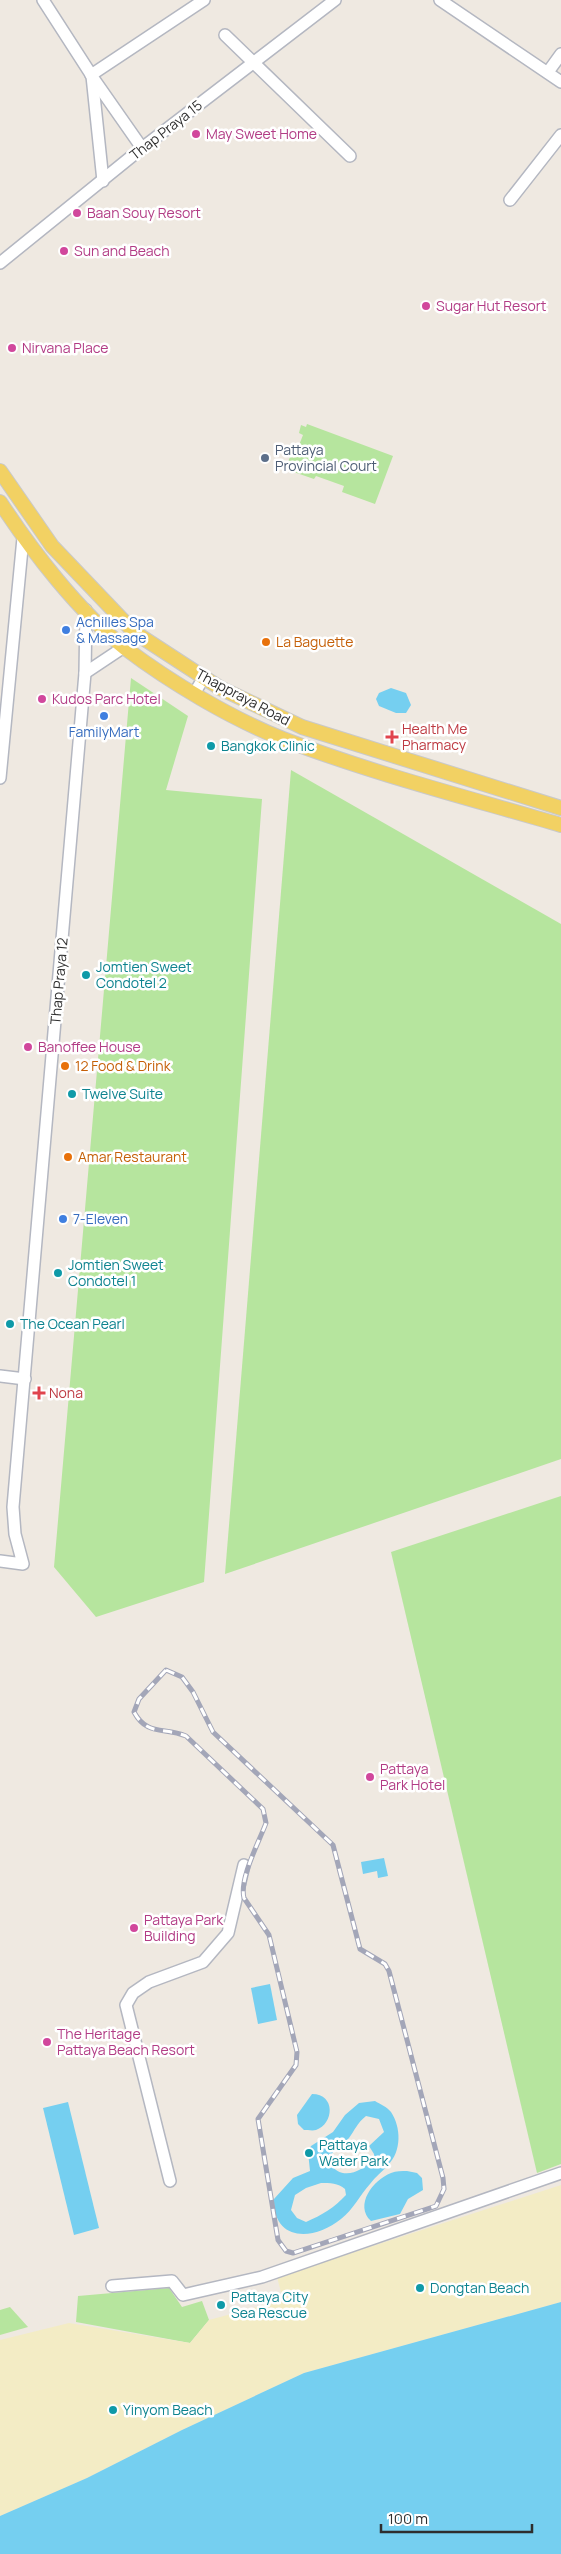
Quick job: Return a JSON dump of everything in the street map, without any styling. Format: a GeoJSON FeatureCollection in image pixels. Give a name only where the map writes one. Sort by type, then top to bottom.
{"type":"FeatureCollection","features":[{"type":"Feature","properties":{"kind":"main road","name":"Thappraya Road"},"geometry":{"type":"LineString","coordinates":[[1,473],[52,546],[136,634],[220,688],[288,722],[454,776],[561,808]]}},
{"type":"Feature","properties":{"kind":"main road","name":"Thappraya Road"},"geometry":{"type":"LineString","coordinates":[[0,502],[38,558],[86,610],[124,647],[194,694],[281,738],[561,825]]}},
{"type":"Feature","properties":{"kind":"street"},"geometry":{"type":"LineString","coordinates":[[43,0],[91,75],[142,148]]}},
{"type":"Feature","properties":{"kind":"street"},"geometry":{"type":"LineString","coordinates":[[91,75],[204,0]]}},
{"type":"Feature","properties":{"kind":"street","name":"Thap Praya 15"},"geometry":{"type":"LineString","coordinates":[[0,263],[142,148],[335,0]]}},
{"type":"Feature","properties":{"kind":"street"},"geometry":{"type":"LineString","coordinates":[[440,0],[561,82]]}},
{"type":"Feature","properties":{"kind":"street"},"geometry":{"type":"LineString","coordinates":[[225,35],[350,156]]}},
{"type":"Feature","properties":{"kind":"street"},"geometry":{"type":"LineString","coordinates":[[548,72],[561,54]]}},
{"type":"Feature","properties":{"kind":"street"},"geometry":{"type":"LineString","coordinates":[[91,75],[103,181]]}},
{"type":"Feature","properties":{"kind":"street"},"geometry":{"type":"LineString","coordinates":[[510,200],[561,135]]}},
{"type":"Feature","properties":{"kind":"street"},"geometry":{"type":"LineString","coordinates":[[0,778],[23,538]]}},
{"type":"Feature","properties":{"kind":"street"},"geometry":{"type":"LineString","coordinates":[[38,558],[42,551],[52,546]]}},
{"type":"Feature","properties":{"kind":"street","name":"Thap Praya 12"},"geometry":{"type":"LineString","coordinates":[[0,1561],[23,1564],[15,1534],[13,1507],[85,673],[86,610]]}},
{"type":"Feature","properties":{"kind":"street"},"geometry":{"type":"LineString","coordinates":[[85,673],[124,647]]}},
{"type":"Feature","properties":{"kind":"street"},"geometry":{"type":"LineString","coordinates":[[194,694],[204,677]]}},
{"type":"Feature","properties":{"kind":"street"},"geometry":{"type":"LineString","coordinates":[[211,703],[220,688]]}},
{"type":"Feature","properties":{"kind":"street"},"geometry":{"type":"LineString","coordinates":[[450,792],[454,776]]}},
{"type":"Feature","properties":{"kind":"street"},"geometry":{"type":"LineString","coordinates":[[0,1376],[25,1378]]}},
{"type":"Feature","properties":{"kind":"street"},"geometry":{"type":"LineString","coordinates":[[170,2181],[126,2005],[133,1993],[150,1982],[203,1962],[228,1933],[244,1865]]}},
{"type":"Feature","properties":{"kind":"street"},"geometry":{"type":"LineString","coordinates":[[112,2286],[172,2282],[183,2295],[262,2277],[561,2173]]}},
{"type":"Feature","properties":{"kind":"green space"},"geometry":{"type":"Polygon","coordinates":[[[307,424],[393,456],[375,504],[342,492],[344,486],[316,476],[314,479],[285,469],[290,457],[294,458],[303,435],[299,433],[301,425],[306,427],[307,424]]]}},
{"type":"Feature","properties":{"kind":"green space"},"geometry":{"type":"Polygon","coordinates":[[[131,678],[188,716],[166,790],[262,799],[204,1582],[96,1617],[54,1567],[131,678]]]}},
{"type":"Feature","properties":{"kind":"green space"},"geometry":{"type":"Polygon","coordinates":[[[291,770],[561,924],[561,1459],[225,1574],[291,770]]]}},
{"type":"Feature","properties":{"kind":"green space"},"geometry":{"type":"Polygon","coordinates":[[[561,1496],[561,2164],[537,2173],[391,1552],[561,1496]]]}},
{"type":"Feature","properties":{"kind":"green space"},"geometry":{"type":"Polygon","coordinates":[[[169,2288],[182,2307],[202,2301],[209,2320],[190,2343],[76,2322],[78,2296],[169,2288]]]}},
{"type":"Feature","properties":{"kind":"green space"},"geometry":{"type":"Polygon","coordinates":[[[10,2307],[28,2327],[0,2335],[0,2310],[10,2307]]]}},
{"type":"Feature","properties":{"kind":"sand"},"geometry":{"type":"Polygon","coordinates":[[[561,2185],[561,2302],[304,2373],[182,2430],[87,2478],[0,2516],[0,2340],[69,2323],[190,2343],[209,2320],[283,2300],[277,2277],[561,2185]]]}},
{"type":"Feature","properties":{"kind":"water"},"geometry":{"type":"Polygon","coordinates":[[[391,688],[406,693],[411,705],[406,713],[396,713],[379,706],[376,699],[379,693],[391,688]]]}},
{"type":"Feature","properties":{"kind":"water"},"geometry":{"type":"Polygon","coordinates":[[[384,1858],[388,1876],[378,1878],[377,1871],[363,1874],[361,1862],[384,1858]]]}},
{"type":"Feature","properties":{"kind":"water"},"geometry":{"type":"Polygon","coordinates":[[[270,1984],[277,2020],[258,2024],[251,1988],[270,1984]]]}},
{"type":"Feature","properties":{"kind":"water"},"geometry":{"type":"Polygon","coordinates":[[[312,2094],[320,2095],[329,2104],[329,2116],[322,2127],[315,2130],[304,2130],[298,2124],[297,2115],[312,2094]]]}},
{"type":"Feature","properties":{"kind":"water"},"geometry":{"type":"Polygon","coordinates":[[[375,2101],[391,2112],[398,2132],[398,2146],[393,2159],[341,2219],[319,2231],[308,2234],[288,2230],[280,2223],[275,2213],[274,2199],[293,2178],[310,2171],[308,2152],[311,2146],[333,2132],[345,2115],[359,2103],[375,2101]],[[366,2116],[349,2138],[330,2157],[329,2162],[339,2172],[351,2173],[357,2171],[374,2159],[374,2154],[369,2146],[384,2132],[379,2119],[366,2116]],[[321,2183],[306,2188],[295,2195],[291,2210],[297,2218],[306,2222],[323,2214],[346,2195],[345,2189],[340,2186],[331,2183],[321,2183]]]}},
{"type":"Feature","properties":{"kind":"water"},"geometry":{"type":"Polygon","coordinates":[[[68,2102],[99,2228],[74,2235],[43,2108],[68,2102]]]}},
{"type":"Feature","properties":{"kind":"water"},"geometry":{"type":"Polygon","coordinates":[[[397,2171],[417,2173],[422,2178],[423,2190],[408,2199],[400,2214],[371,2221],[366,2215],[364,2208],[365,2201],[372,2187],[384,2176],[397,2171]]]}},
{"type":"Feature","properties":{"kind":"water"},"geometry":{"type":"Polygon","coordinates":[[[561,2302],[561,2554],[0,2554],[0,2516],[87,2478],[182,2430],[304,2373],[561,2302]]]}},
{"type":"Feature","properties":{"kind":"railway"},"geometry":{"type":"LineString","coordinates":[[166,1670],[182,1677],[193,1692],[213,1732],[333,1845],[360,1949],[385,1964],[389,1971],[443,2178],[444,2189],[436,2206],[293,2253],[286,2251],[278,2240],[258,2119],[296,2065],[297,2052],[269,1935],[244,1898],[243,1890],[247,1871],[266,1823],[263,1809],[186,1736],[150,1728],[139,1720],[134,1712],[139,1699],[166,1670]]}},
{"type":"Feature","properties":{"kind":"place","name":"May Sweet Home"},"geometry":{"type":"Point","coordinates":[196,134]}},
{"type":"Feature","properties":{"kind":"place","name":"Baan Souy Resort"},"geometry":{"type":"Point","coordinates":[77,213]}},
{"type":"Feature","properties":{"kind":"place","name":"Sun and Beach"},"geometry":{"type":"Point","coordinates":[64,251]}},
{"type":"Feature","properties":{"kind":"place","name":"Sugar Hut Resort"},"geometry":{"type":"Point","coordinates":[426,306]}},
{"type":"Feature","properties":{"kind":"place","name":"Nirvana Place"},"geometry":{"type":"Point","coordinates":[12,348]}},
{"type":"Feature","properties":{"kind":"place","name":"Pattaya Provincial Court"},"geometry":{"type":"Point","coordinates":[265,458]}},
{"type":"Feature","properties":{"kind":"place","name":"Achilles Spa & Massage"},"geometry":{"type":"Point","coordinates":[66,630]}},
{"type":"Feature","properties":{"kind":"place","name":"La Baguette"},"geometry":{"type":"Point","coordinates":[266,642]}},
{"type":"Feature","properties":{"kind":"place","name":"Kudos Parc Hotel"},"geometry":{"type":"Point","coordinates":[42,699]}},
{"type":"Feature","properties":{"kind":"place","name":"FamilyMart"},"geometry":{"type":"Point","coordinates":[104,716]}},
{"type":"Feature","properties":{"kind":"place","name":"Health Me Pharmacy"},"geometry":{"type":"Point","coordinates":[392,737]}},
{"type":"Feature","properties":{"kind":"place","name":"Bangkok Clinic"},"geometry":{"type":"Point","coordinates":[211,746]}},
{"type":"Feature","properties":{"kind":"place","name":"Jomtien Sweet Condotel 2"},"geometry":{"type":"Point","coordinates":[86,975]}},
{"type":"Feature","properties":{"kind":"place","name":"Banoffee House"},"geometry":{"type":"Point","coordinates":[28,1047]}},
{"type":"Feature","properties":{"kind":"place","name":"12 Food & Drink"},"geometry":{"type":"Point","coordinates":[65,1066]}},
{"type":"Feature","properties":{"kind":"place","name":"Twelve Suite"},"geometry":{"type":"Point","coordinates":[72,1094]}},
{"type":"Feature","properties":{"kind":"place","name":"Amar Restaurant"},"geometry":{"type":"Point","coordinates":[68,1157]}},
{"type":"Feature","properties":{"kind":"place","name":"7-Eleven"},"geometry":{"type":"Point","coordinates":[63,1219]}},
{"type":"Feature","properties":{"kind":"place","name":"Jomtien Sweet Condotel 1"},"geometry":{"type":"Point","coordinates":[58,1273]}},
{"type":"Feature","properties":{"kind":"place","name":"The Ocean Pearl"},"geometry":{"type":"Point","coordinates":[10,1324]}},
{"type":"Feature","properties":{"kind":"place","name":"Nona"},"geometry":{"type":"Point","coordinates":[39,1393]}},
{"type":"Feature","properties":{"kind":"place","name":"Pattaya Park Hotel"},"geometry":{"type":"Point","coordinates":[370,1777]}},
{"type":"Feature","properties":{"kind":"place","name":"Pattaya Park Building"},"geometry":{"type":"Point","coordinates":[134,1928]}},
{"type":"Feature","properties":{"kind":"place","name":"The Heritage Pattaya Beach Resort"},"geometry":{"type":"Point","coordinates":[47,2042]}},
{"type":"Feature","properties":{"kind":"place","name":"Pattaya Water Park"},"geometry":{"type":"Point","coordinates":[309,2153]}},
{"type":"Feature","properties":{"kind":"place","name":"Dongtan Beach"},"geometry":{"type":"Point","coordinates":[420,2288]}},
{"type":"Feature","properties":{"kind":"place","name":"Pattaya City Sea Rescue"},"geometry":{"type":"Point","coordinates":[221,2305]}},
{"type":"Feature","properties":{"kind":"place","name":"Yinyom Beach"},"geometry":{"type":"Point","coordinates":[113,2410]}}]}
